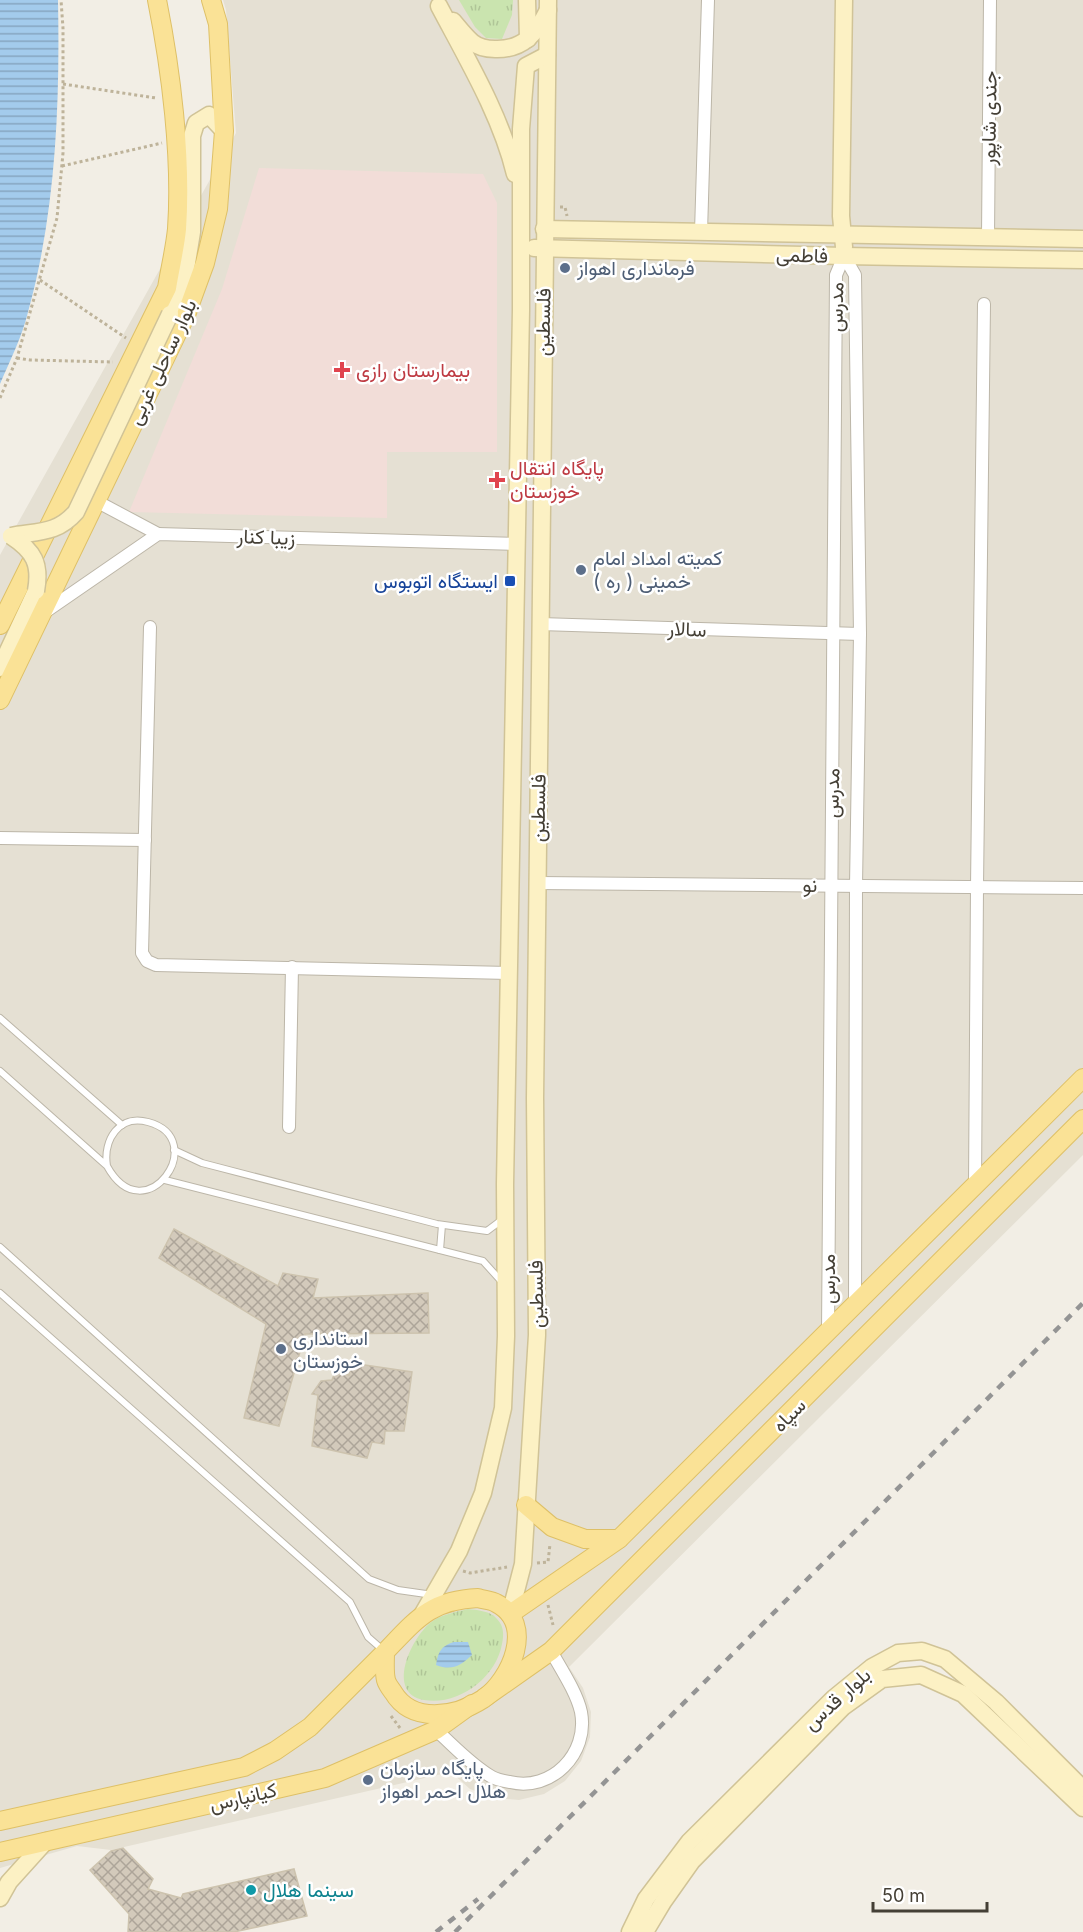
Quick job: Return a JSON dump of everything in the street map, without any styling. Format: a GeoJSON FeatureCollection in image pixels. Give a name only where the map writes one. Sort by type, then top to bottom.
{"type":"FeatureCollection","features":[{"type":"Feature","properties":{"kind":"main road","name":"بلوار ساحلی غربی"},"geometry":{"type":"LineString","coordinates":[[0,625],[127,355],[167,288],[177,232],[176,140],[157,0]]}},
{"type":"Feature","properties":{"kind":"main road","name":"بلوار ساحلی غربی"},"geometry":{"type":"LineString","coordinates":[[0,700],[186,315],[205,264],[218,210],[224,131],[218,24],[211,0]]}},
{"type":"Feature","properties":{"kind":"main road","name":"سپاه"},"geometry":{"type":"LineString","coordinates":[[510,1614],[619,1539],[1083,1078]]}},
{"type":"Feature","properties":{"kind":"main road","name":"سپاه"},"geometry":{"type":"LineString","coordinates":[[478,1701],[551,1651],[1083,1119]]}},
{"type":"Feature","properties":{"kind":"main road"},"geometry":{"type":"LineString","coordinates":[[526,1505],[552,1527],[585,1539],[619,1539]]}},
{"type":"Feature","properties":{"kind":"main road"},"geometry":{"type":"LineString","coordinates":[[478,1598],[496,1602],[510,1614],[517,1631],[516,1649],[503,1678],[478,1701],[445,1713],[428,1714],[410,1710],[396,1698],[386,1681],[386,1652],[422,1615],[447,1602],[478,1598]]}},
{"type":"Feature","properties":{"kind":"main road","name":"کیانپارس"},"geometry":{"type":"LineString","coordinates":[[0,1821],[244,1767],[275,1751],[310,1727],[386,1652]]}},
{"type":"Feature","properties":{"kind":"main road","name":"کیانپارس"},"geometry":{"type":"LineString","coordinates":[[0,1852],[325,1778],[436,1730],[478,1701]]}},
{"type":"Feature","properties":{"kind":"street"},"geometry":{"type":"LineString","coordinates":[[528,0],[528,39]]}},
{"type":"Feature","properties":{"kind":"street"},"geometry":{"type":"LineString","coordinates":[[701,232],[708,0]]}},
{"type":"Feature","properties":{"kind":"street","name":"مدرس"},"geometry":{"type":"LineString","coordinates":[[828,1332],[836,275],[844,256],[842,216],[844,0]]}},
{"type":"Feature","properties":{"kind":"street","name":"جندی شاپور"},"geometry":{"type":"LineString","coordinates":[[988,237],[990,0]]}},
{"type":"Feature","properties":{"kind":"street"},"geometry":{"type":"LineString","coordinates":[[437,3],[474,43],[487,49],[508,50],[528,39],[541,24],[548,5]]}},
{"type":"Feature","properties":{"kind":"street"},"geometry":{"type":"LineString","coordinates":[[437,3],[480,84],[511,154],[522,202]]}},
{"type":"Feature","properties":{"kind":"street","name":"فلسطین"},"geometry":{"type":"LineString","coordinates":[[510,1614],[523,1564],[537,1335],[535,1098],[548,5]]}},
{"type":"Feature","properties":{"kind":"street","name":"فلسطین"},"geometry":{"type":"LineString","coordinates":[[422,1615],[459,1551],[483,1494],[503,1408],[506,1336],[507,1097],[522,202],[521,129],[526,66],[547,55]]}},
{"type":"Feature","properties":{"kind":"street"},"geometry":{"type":"LineString","coordinates":[[5,536],[53,530],[66,523],[76,512],[170,314],[185,275],[192,232],[192,136],[196,123],[209,116],[224,131]]}},
{"type":"Feature","properties":{"kind":"street"},"geometry":{"type":"LineString","coordinates":[[178,202],[193,164]]}},
{"type":"Feature","properties":{"kind":"street","name":"فاطمی"},"geometry":{"type":"LineString","coordinates":[[544,229],[1083,239]]}},
{"type":"Feature","properties":{"kind":"street","name":"فاطمی"},"geometry":{"type":"LineString","coordinates":[[521,248],[1083,260]]}},
{"type":"Feature","properties":{"kind":"street","name":"مدرس"},"geometry":{"type":"LineString","coordinates":[[844,256],[855,275],[860,634],[856,886],[855,1305]]}},
{"type":"Feature","properties":{"kind":"street"},"geometry":{"type":"LineString","coordinates":[[167,288],[170,314]]}},
{"type":"Feature","properties":{"kind":"street"},"geometry":{"type":"LineString","coordinates":[[975,1186],[984,304]]}},
{"type":"Feature","properties":{"kind":"street"},"geometry":{"type":"LineString","coordinates":[[41,615],[158,534],[96,501]]}},
{"type":"Feature","properties":{"kind":"street","name":"زیبا کنار"},"geometry":{"type":"LineString","coordinates":[[158,534],[517,544]]}},
{"type":"Feature","properties":{"kind":"street"},"geometry":{"type":"LineString","coordinates":[[0,668],[36,591],[39,575],[35,559],[25,545],[5,536]]}},
{"type":"Feature","properties":{"kind":"street","name":"سالار"},"geometry":{"type":"LineString","coordinates":[[540,624],[860,634]]}},
{"type":"Feature","properties":{"kind":"street"},"geometry":{"type":"LineString","coordinates":[[150,627],[142,953],[147,961],[156,965],[509,973]]}},
{"type":"Feature","properties":{"kind":"street"},"geometry":{"type":"LineString","coordinates":[[0,838],[144,840]]}},
{"type":"Feature","properties":{"kind":"street","name":"نو"},"geometry":{"type":"LineString","coordinates":[[537,883],[1083,888]]}},
{"type":"Feature","properties":{"kind":"street"},"geometry":{"type":"LineString","coordinates":[[289,1127],[292,967]]}},
{"type":"Feature","properties":{"kind":"street"},"geometry":{"type":"LineString","coordinates":[[507,1097],[535,1098]]}},
{"type":"Feature","properties":{"kind":"street"},"geometry":{"type":"LineString","coordinates":[[436,1730],[469,1760],[494,1778],[522,1785],[542,1781],[558,1772],[575,1754],[583,1734],[581,1711],[551,1651]]}},
{"type":"Feature","properties":{"kind":"street","name":"بلوار قدس"},"geometry":{"type":"LineString","coordinates":[[630,1932],[646,1899],[689,1842],[834,1698],[872,1667],[898,1653],[922,1652],[945,1659],[996,1702],[1083,1789]]}},
{"type":"Feature","properties":{"kind":"street","name":"بلوار قدس"},"geometry":{"type":"LineString","coordinates":[[645,1932],[692,1861],[843,1707],[882,1679],[921,1675],[963,1694],[1083,1808]]}},
{"type":"Feature","properties":{"kind":"street"},"geometry":{"type":"LineString","coordinates":[[0,1899],[9,1882],[45,1842]]}},
{"type":"Feature","properties":{"kind":"lane"},"geometry":{"type":"LineString","coordinates":[[0,1018],[122,1125]]}},
{"type":"Feature","properties":{"kind":"lane"},"geometry":{"type":"LineString","coordinates":[[0,1071],[107,1166]]}},
{"type":"Feature","properties":{"kind":"lane"},"geometry":{"type":"LineString","coordinates":[[133,1121],[144,1121],[164,1130],[174,1150],[171,1170],[165,1180],[144,1190],[121,1185],[112,1177],[105,1155],[107,1143],[113,1133],[122,1125],[133,1121]]}},
{"type":"Feature","properties":{"kind":"lane"},"geometry":{"type":"LineString","coordinates":[[174,1150],[202,1163],[442,1225],[487,1231],[506,1217]]}},
{"type":"Feature","properties":{"kind":"lane"},"geometry":{"type":"LineString","coordinates":[[165,1180],[483,1261],[506,1286]]}},
{"type":"Feature","properties":{"kind":"lane"},"geometry":{"type":"LineString","coordinates":[[440,1250],[442,1225]]}},
{"type":"Feature","properties":{"kind":"lane"},"geometry":{"type":"LineString","coordinates":[[0,1247],[369,1579],[398,1590],[434,1595]]}},
{"type":"Feature","properties":{"kind":"lane"},"geometry":{"type":"LineString","coordinates":[[0,1293],[350,1602],[368,1637],[386,1652]]}},
{"type":"Feature","properties":{"kind":"path"},"geometry":{"type":"LineString","coordinates":[[0,398],[17,358],[57,218],[62,166],[61,0]]}},
{"type":"Feature","properties":{"kind":"path"},"geometry":{"type":"LineString","coordinates":[[63,84],[171,100]]}},
{"type":"Feature","properties":{"kind":"path"},"geometry":{"type":"LineString","coordinates":[[62,166],[176,140]]}},
{"type":"Feature","properties":{"kind":"path"},"geometry":{"type":"LineString","coordinates":[[17,358],[30,360],[127,355],[128,339],[39,280]]}},
{"type":"Feature","properties":{"kind":"shaded area"},"geometry":{"type":"Polygon","coordinates":[[[223,0],[1083,0],[1083,1155],[569,1667],[583,1688],[591,1712],[590,1737],[581,1761],[565,1781],[544,1794],[519,1800],[494,1798],[470,1789],[451,1772],[111,1850],[77,1846],[0,1868],[0,555],[236,133],[226,10],[223,0]]]}},
{"type":"Feature","properties":{"kind":"shaded area","name":"بیمارستان رازی"},"geometry":{"type":"Polygon","coordinates":[[[259,168],[483,174],[497,203],[497,452],[387,452],[387,518],[129,512],[222,289],[259,168]]]}},
{"type":"Feature","properties":{"kind":"green space"},"geometry":{"type":"Polygon","coordinates":[[[459,0],[513,0],[512,15],[502,39],[486,38],[475,27],[459,0]]]}},
{"type":"Feature","properties":{"kind":"green space"},"geometry":{"type":"Polygon","coordinates":[[[468,1609],[491,1614],[501,1625],[502,1644],[492,1668],[474,1687],[450,1699],[424,1700],[413,1695],[406,1687],[404,1677],[405,1665],[415,1641],[434,1620],[468,1609]]]}},
{"type":"Feature","properties":{"kind":"water"},"geometry":{"type":"Polygon","coordinates":[[[0,0],[58,0],[58,78],[54,157],[45,235],[25,321],[0,384],[0,0]]]}},
{"type":"Feature","properties":{"kind":"water"},"geometry":{"type":"Polygon","coordinates":[[[454,1642],[468,1642],[472,1655],[456,1666],[447,1668],[436,1665],[441,1650],[454,1642]]]}},
{"type":"Feature","properties":{"kind":"building","name":"استانداری خوزستان"},"geometry":{"type":"Polygon","coordinates":[[[174,1229],[278,1286],[283,1273],[318,1279],[313,1298],[428,1293],[429,1333],[305,1334],[279,1426],[244,1418],[266,1324],[159,1258],[174,1229]]]}},
{"type":"Feature","properties":{"kind":"building"},"geometry":{"type":"Polygon","coordinates":[[[351,1363],[412,1372],[404,1431],[385,1431],[384,1444],[372,1442],[367,1458],[312,1446],[318,1395],[312,1394],[321,1381],[332,1380],[335,1372],[349,1375],[351,1363]]]}},
{"type":"Feature","properties":{"kind":"building","name":"سینما هلال"},"geometry":{"type":"Polygon","coordinates":[[[123,1848],[153,1879],[148,1889],[181,1898],[183,1894],[294,1869],[307,1916],[234,1932],[128,1932],[129,1914],[90,1870],[111,1851],[123,1848]]]}},
{"type":"Feature","properties":{"kind":"railway"},"geometry":{"type":"LineString","coordinates":[[455,1932],[1083,1303]]}},
{"type":"Feature","properties":{"kind":"railway"},"geometry":{"type":"LineString","coordinates":[[436,1932],[478,1899]]}},
{"type":"Feature","properties":{"kind":"place","name":"فرمانداری اهواز"},"geometry":{"type":"Point","coordinates":[565,268]}},
{"type":"Feature","properties":{"kind":"place","name":"بیمارستان رازی"},"geometry":{"type":"Point","coordinates":[342,370]}},
{"type":"Feature","properties":{"kind":"place","name":"پایگاه انتقال خوزستان"},"geometry":{"type":"Point","coordinates":[497,480]}},
{"type":"Feature","properties":{"kind":"place","name":"کمیته امداد امام خمینی ( ره )"},"geometry":{"type":"Point","coordinates":[581,570]}},
{"type":"Feature","properties":{"kind":"place","name":"ایستگاه اتوبوس"},"geometry":{"type":"Point","coordinates":[510,581]}},
{"type":"Feature","properties":{"kind":"place","name":"استانداری خوزستان"},"geometry":{"type":"Point","coordinates":[281,1349]}},
{"type":"Feature","properties":{"kind":"place","name":"پایگاه سازمان هلال احمر اهواز"},"geometry":{"type":"Point","coordinates":[368,1780]}},
{"type":"Feature","properties":{"kind":"place","name":"سینما هلال"},"geometry":{"type":"Point","coordinates":[251,1890]}}]}
